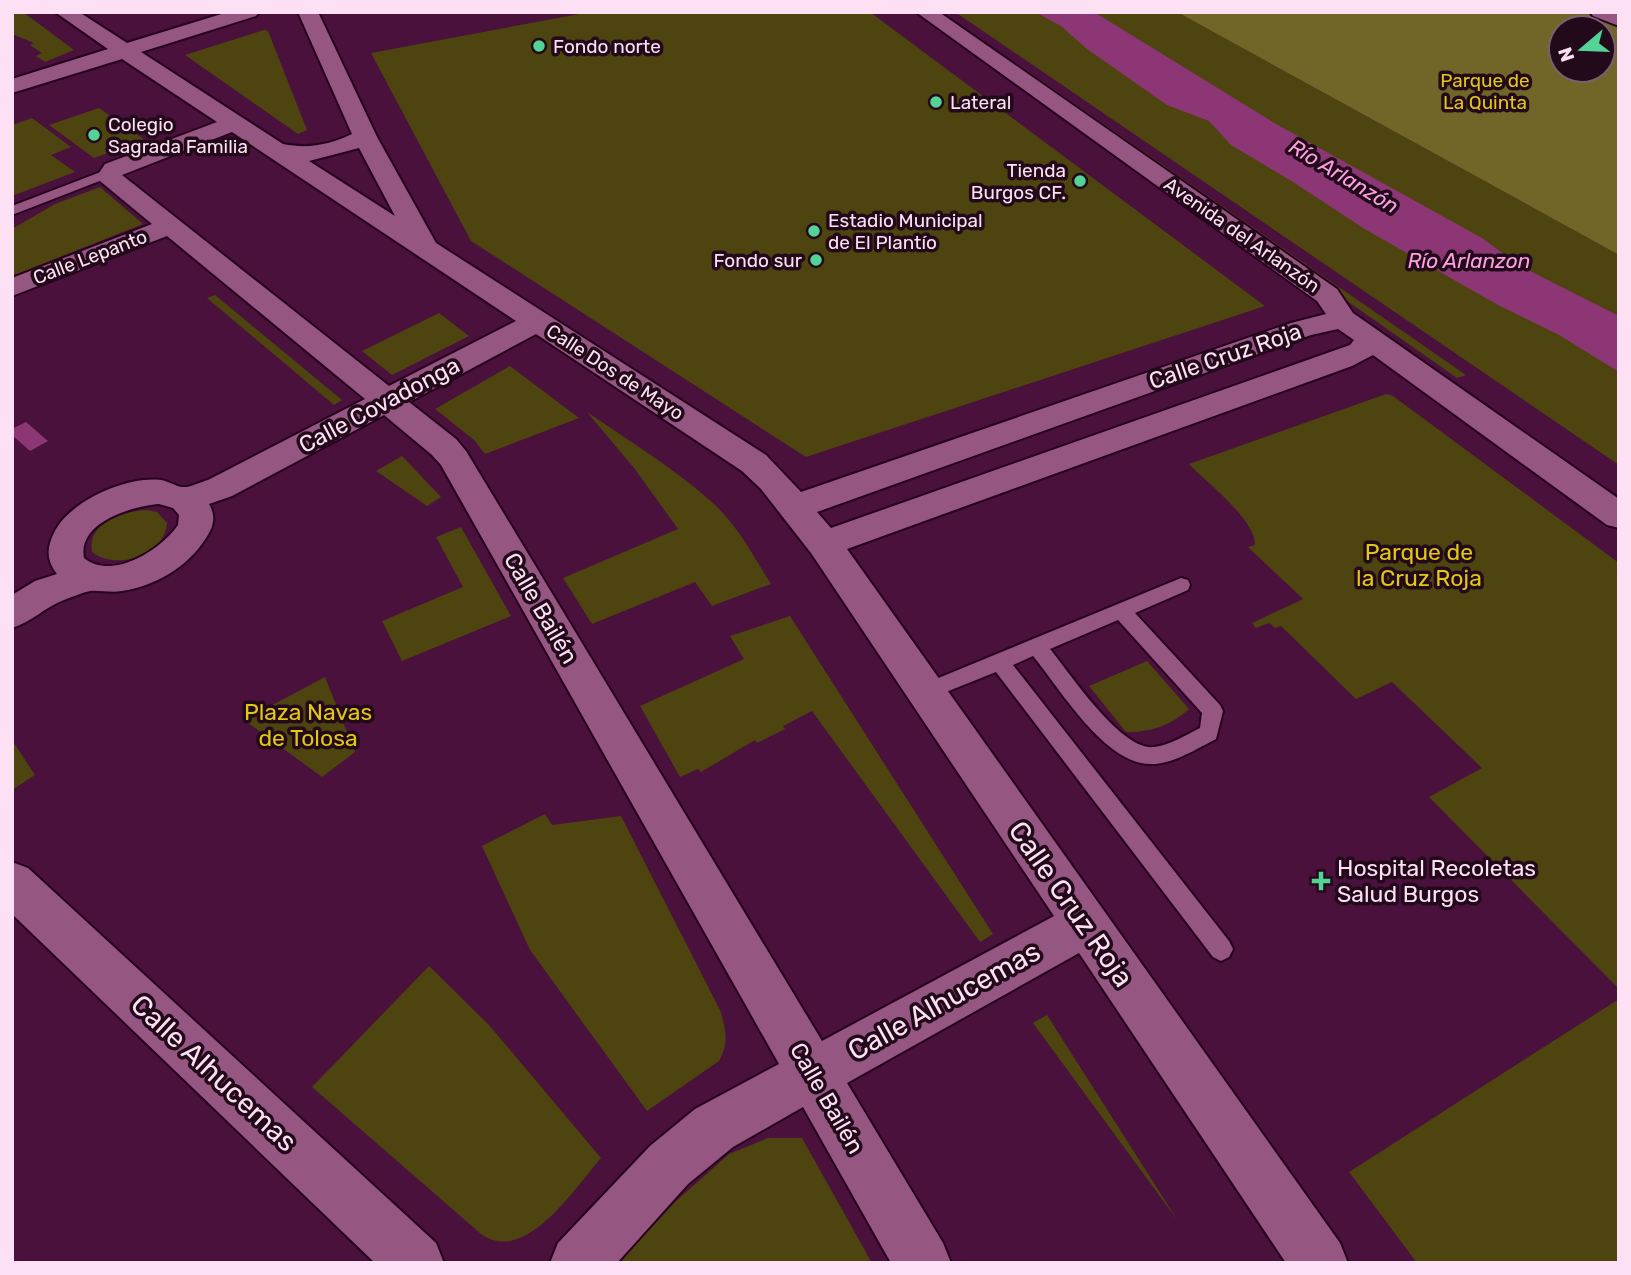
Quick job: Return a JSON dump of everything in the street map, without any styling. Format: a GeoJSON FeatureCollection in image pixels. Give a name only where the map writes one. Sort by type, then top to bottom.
{"type":"FeatureCollection","features":[{"type":"Feature","properties":{"kind":"street","name":"Calle Dos de Mayo"},"geometry":{"type":"LineString","coordinates":[[65,12],[754,463],[795,507]]}},
{"type":"Feature","properties":{"kind":"street","name":"Calle Dos de Mayo"},"geometry":{"type":"LineString","coordinates":[[308,12],[365,137],[426,248]]}},
{"type":"Feature","properties":{"kind":"street","name":"Avenida del Arlanzón"},"geometry":{"type":"LineString","coordinates":[[926,12],[1327,295],[1343,319],[1619,516]]}},
{"type":"Feature","properties":{"kind":"street"},"geometry":{"type":"LineString","coordinates":[[12,86],[121,50],[162,47],[258,14]]}},
{"type":"Feature","properties":{"kind":"street"},"geometry":{"type":"LineString","coordinates":[[111,172],[121,165],[235,122]]}},
{"type":"Feature","properties":{"kind":"street","name":"Calle Dos de Mayo"},"geometry":{"type":"LineString","coordinates":[[276,149],[291,153],[319,154],[337,150],[365,137]]}},
{"type":"Feature","properties":{"kind":"street","name":"Calle Bailén"},"geometry":{"type":"LineString","coordinates":[[111,172],[111,180],[454,459],[923,1263]]}},
{"type":"Feature","properties":{"kind":"street","name":"Calle Lepanto"},"geometry":{"type":"LineString","coordinates":[[12,288],[169,226]]}},
{"type":"Feature","properties":{"kind":"street","name":"Calle Cruz Roja"},"geometry":{"type":"LineString","coordinates":[[1320,1263],[824,544],[795,507],[1301,329],[1343,319]]}},
{"type":"Feature","properties":{"kind":"street","name":"Calle Covadonga"},"geometry":{"type":"LineString","coordinates":[[190,506],[538,321]]}},
{"type":"Feature","properties":{"kind":"street","name":"Calle Cruz Roja"},"geometry":{"type":"LineString","coordinates":[[824,544],[1341,359],[1361,351],[1370,339]]}},
{"type":"Feature","properties":{"kind":"street"},"geometry":{"type":"LineString","coordinates":[[12,614],[68,578],[120,578],[154,568],[174,555],[188,541],[196,526],[190,506],[167,493],[143,493],[110,502],[94,511],[71,533],[65,545],[68,578]]}},
{"type":"Feature","properties":{"kind":"street","name":"Calle Alhucemas"},"geometry":{"type":"LineString","coordinates":[[12,883],[416,1263]]}},
{"type":"Feature","properties":{"kind":"street","name":"Calle Alhucemas"},"geometry":{"type":"LineString","coordinates":[[578,1263],[669,1165],[714,1128],[1085,924]]}},
{"type":"Feature","properties":{"kind":"lane"},"geometry":{"type":"LineString","coordinates":[[12,211],[111,172]]}},
{"type":"Feature","properties":{"kind":"lane"},"geometry":{"type":"LineString","coordinates":[[926,692],[1181,585]]}},
{"type":"Feature","properties":{"kind":"lane"},"geometry":{"type":"LineString","coordinates":[[1037,647],[1114,741],[1133,753],[1153,756],[1181,747],[1209,733],[1213,711],[1122,611]]}},
{"type":"Feature","properties":{"kind":"lane"},"geometry":{"type":"LineString","coordinates":[[1000,662],[1221,949]]}},
{"type":"Feature","properties":{"kind":"green space"},"geometry":{"type":"Polygon","coordinates":[[[12,12],[23,12],[74,50],[45,62],[36,56],[42,53],[30,45],[34,43],[12,34],[12,12]]]}},
{"type":"Feature","properties":{"kind":"green space","name":"Estadio Municipal de El Plantío"},"geometry":{"type":"Polygon","coordinates":[[[590,12],[870,12],[1265,306],[806,457],[471,241],[371,53],[590,12]]]}},
{"type":"Feature","properties":{"kind":"green space"},"geometry":{"type":"Polygon","coordinates":[[[935,12],[942,12],[1466,375],[1457,378],[935,12]]]}},
{"type":"Feature","properties":{"kind":"green space"},"geometry":{"type":"Polygon","coordinates":[[[955,12],[1177,12],[1619,255],[1619,465],[955,12]]]}},
{"type":"Feature","properties":{"kind":"green space","name":"Parque de La Quinta"},"geometry":{"type":"Polygon","coordinates":[[[1177,12],[1619,12],[1619,255],[1177,12]]]}},
{"type":"Feature","properties":{"kind":"green space"},"geometry":{"type":"Polygon","coordinates":[[[268,31],[307,130],[298,134],[185,55],[268,31]]]}},
{"type":"Feature","properties":{"kind":"green space"},"geometry":{"type":"Polygon","coordinates":[[[99,108],[145,140],[94,158],[49,125],[99,108]]]}},
{"type":"Feature","properties":{"kind":"green space"},"geometry":{"type":"Polygon","coordinates":[[[32,118],[71,147],[51,155],[75,172],[12,196],[12,125],[32,118]]]}},
{"type":"Feature","properties":{"kind":"green space"},"geometry":{"type":"Polygon","coordinates":[[[100,187],[143,224],[12,276],[12,229],[55,204],[100,187]]]}},
{"type":"Feature","properties":{"kind":"green space"},"geometry":{"type":"Polygon","coordinates":[[[215,295],[342,400],[334,405],[207,298],[215,295]]]}},
{"type":"Feature","properties":{"kind":"green space"},"geometry":{"type":"Polygon","coordinates":[[[439,313],[469,336],[392,375],[362,351],[439,313]]]}},
{"type":"Feature","properties":{"kind":"green space"},"geometry":{"type":"Polygon","coordinates":[[[510,366],[579,418],[485,454],[474,440],[435,409],[510,366]]]}},
{"type":"Feature","properties":{"kind":"green space","name":"Parque de la Cruz Roja"},"geometry":{"type":"Polygon","coordinates":[[[1386,394],[1393,396],[1619,563],[1619,989],[1429,797],[1482,768],[1392,682],[1356,699],[1281,626],[1275,628],[1269,623],[1256,628],[1252,623],[1303,599],[1248,547],[1255,545],[1247,524],[1229,502],[1189,464],[1386,394]]]}},
{"type":"Feature","properties":{"kind":"green space"},"geometry":{"type":"Polygon","coordinates":[[[587,412],[668,467],[714,504],[738,532],[771,584],[712,606],[695,582],[592,624],[563,578],[678,529],[634,468],[587,412]]]}},
{"type":"Feature","properties":{"kind":"green space"},"geometry":{"type":"Polygon","coordinates":[[[402,456],[441,497],[427,506],[376,471],[402,456]]]}},
{"type":"Feature","properties":{"kind":"green space"},"geometry":{"type":"Polygon","coordinates":[[[146,510],[157,512],[167,523],[158,544],[148,552],[125,560],[113,560],[92,552],[95,533],[108,520],[146,510]]]}},
{"type":"Feature","properties":{"kind":"green space"},"geometry":{"type":"Polygon","coordinates":[[[461,527],[511,616],[402,661],[382,621],[463,587],[436,537],[461,527]]]}},
{"type":"Feature","properties":{"kind":"green space"},"geometry":{"type":"Polygon","coordinates":[[[790,616],[993,934],[980,942],[812,711],[783,726],[785,729],[757,743],[755,740],[701,772],[698,769],[680,777],[640,706],[744,659],[730,636],[790,616]]]}},
{"type":"Feature","properties":{"kind":"green space"},"geometry":{"type":"Polygon","coordinates":[[[1147,661],[1189,709],[1160,727],[1126,732],[1089,686],[1147,661]]]}},
{"type":"Feature","properties":{"kind":"green space","name":"Plaza Navas de Tolosa"},"geometry":{"type":"Polygon","coordinates":[[[325,677],[355,752],[322,777],[244,720],[325,677]]]}},
{"type":"Feature","properties":{"kind":"green space"},"geometry":{"type":"Polygon","coordinates":[[[12,740],[35,775],[12,790],[12,740]]]}},
{"type":"Feature","properties":{"kind":"green space"},"geometry":{"type":"Polygon","coordinates":[[[545,814],[552,825],[621,816],[720,1010],[726,1036],[719,1061],[647,1111],[530,950],[482,846],[545,814]]]}},
{"type":"Feature","properties":{"kind":"green space"},"geometry":{"type":"Polygon","coordinates":[[[429,966],[489,1025],[601,1158],[548,1219],[515,1240],[498,1241],[481,1234],[312,1087],[429,966]]]}},
{"type":"Feature","properties":{"kind":"green space"},"geometry":{"type":"Polygon","coordinates":[[[1619,999],[1619,1263],[1417,1263],[1349,1172],[1619,999]]]}},
{"type":"Feature","properties":{"kind":"green space"},"geometry":{"type":"Polygon","coordinates":[[[1047,1015],[1178,1221],[1033,1023],[1047,1015]]]}},
{"type":"Feature","properties":{"kind":"green space"},"geometry":{"type":"Polygon","coordinates":[[[768,1138],[802,1138],[872,1263],[618,1263],[675,1202],[729,1154],[768,1138]]]}},
{"type":"Feature","properties":{"kind":"water","name":"Río Arlanzon"},"geometry":{"type":"Polygon","coordinates":[[[1035,12],[1094,12],[1276,124],[1482,238],[1520,266],[1619,316],[1619,372],[1559,335],[1498,305],[1363,228],[1231,145],[1209,121],[1167,105],[1087,49],[1061,26],[1035,12]]]}},
{"type":"Feature","properties":{"kind":"water"},"geometry":{"type":"Polygon","coordinates":[[[26,422],[48,441],[30,451],[12,435],[12,429],[26,422]]]}},
{"type":"Feature","properties":{"kind":"place","name":"Fondo norte"},"geometry":{"type":"Point","coordinates":[539,46]}},
{"type":"Feature","properties":{"kind":"place","name":"Lateral"},"geometry":{"type":"Point","coordinates":[936,102]}},
{"type":"Feature","properties":{"kind":"place","name":"Colegio Sagrada Familia"},"geometry":{"type":"Point","coordinates":[94,135]}},
{"type":"Feature","properties":{"kind":"place","name":"Tienda Burgos CF."},"geometry":{"type":"Point","coordinates":[1080,181]}},
{"type":"Feature","properties":{"kind":"place","name":"Estadio Municipal de El Plantío"},"geometry":{"type":"Point","coordinates":[814,231]}},
{"type":"Feature","properties":{"kind":"place","name":"Fondo sur"},"geometry":{"type":"Point","coordinates":[816,260]}},
{"type":"Feature","properties":{"kind":"place","name":"Hospital Recoletas Salud Burgos"},"geometry":{"type":"Point","coordinates":[1321,881]}},
{"type":"Feature","properties":{"kind":"water label","name":"Río Arlanzón"},"geometry":{"type":"Point","coordinates":[1344,176]}}]}
